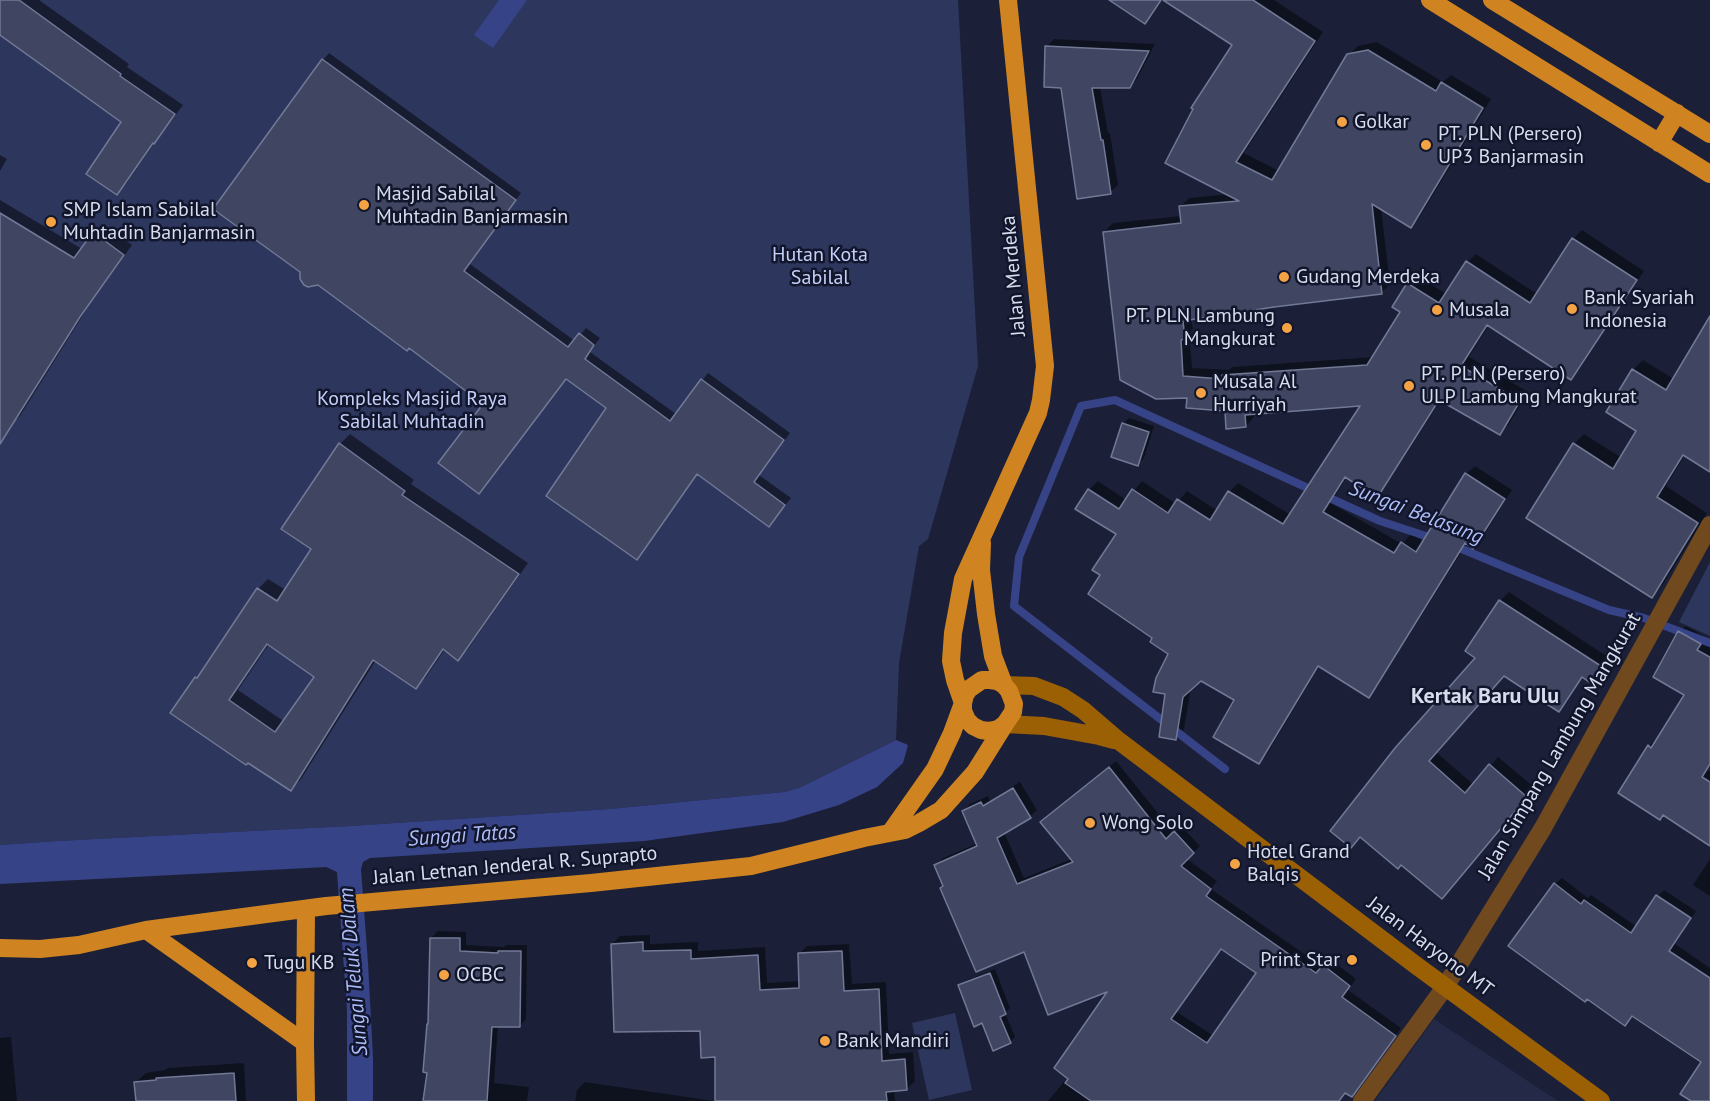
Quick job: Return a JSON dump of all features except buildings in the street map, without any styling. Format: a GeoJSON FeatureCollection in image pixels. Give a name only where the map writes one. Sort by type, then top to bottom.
{"type":"FeatureCollection","features":[{"type":"Feature","properties":{"kind":"highway","name":"Jalan Merdeka"},"geometry":{"type":"LineString","coordinates":[[963,703],[952,670],[953,633],[963,579],[1038,413],[1045,366],[1008,0]]}},
{"type":"Feature","properties":{"kind":"highway"},"geometry":{"type":"LineString","coordinates":[[1430,0],[1710,174]]}},
{"type":"Feature","properties":{"kind":"highway"},"geometry":{"type":"LineString","coordinates":[[1492,0],[1710,134]]}},
{"type":"Feature","properties":{"kind":"highway"},"geometry":{"type":"LineString","coordinates":[[1529,62],[1546,33]]}},
{"type":"Feature","properties":{"kind":"highway"},"geometry":{"type":"LineString","coordinates":[[1659,143],[1677,113]]}},
{"type":"Feature","properties":{"kind":"highway"},"geometry":{"type":"LineString","coordinates":[[963,703],[963,711],[967,720],[972,726],[981,730],[998,729],[1005,724],[1013,712],[1012,698],[1004,685],[993,656],[981,570],[982,536]]}},
{"type":"Feature","properties":{"kind":"highway"},"geometry":{"type":"LineString","coordinates":[[890,833],[935,769],[969,688],[975,683],[990,680],[1004,685]]}},
{"type":"Feature","properties":{"kind":"highway","name":"Jalan Letnan Jenderal R. Suprapto"},"geometry":{"type":"LineString","coordinates":[[0,948],[40,949],[79,945],[146,930],[326,906],[591,883],[751,866],[904,830],[941,810],[975,772],[1005,724]]}},
{"type":"Feature","properties":{"kind":"highway"},"geometry":{"type":"LineString","coordinates":[[306,909],[306,1101]]}},
{"type":"Feature","properties":{"kind":"highway"},"geometry":{"type":"LineString","coordinates":[[146,930],[305,1043]]}},
{"type":"Feature","properties":{"kind":"street","name":"Jalan Simpang Lambung Mangkurat"},"geometry":{"type":"LineString","coordinates":[[1362,1101],[1445,987],[1543,828],[1710,525]]}},
{"type":"Feature","properties":{"kind":"street","name":"Jalan Haryono MT"},"geometry":{"type":"LineString","coordinates":[[1004,685],[1034,686],[1063,697],[1083,710],[1119,741],[1445,987],[1601,1101]]}},
{"type":"Feature","properties":{"kind":"street","name":"Jalan Haryono MT"},"geometry":{"type":"LineString","coordinates":[[1005,724],[1044,726],[1119,741]]}},
{"type":"Feature","properties":{"kind":"shaded area"},"geometry":{"type":"Polygon","coordinates":[[[1434,1019],[1558,1101],[1375,1101],[1434,1019]]]}},
{"type":"Feature","properties":{"kind":"green space","name":"Kompleks Masjid Raya Sabilal Muhtadin"},"geometry":{"type":"Polygon","coordinates":[[[0,0],[958,0],[978,366],[928,539],[919,546],[899,663],[896,740],[799,788],[784,792],[610,809],[0,845],[0,0]]]}},
{"type":"Feature","properties":{"kind":"green space"},"geometry":{"type":"Polygon","coordinates":[[[1710,562],[1710,636],[1679,622],[1710,562]]]}},
{"type":"Feature","properties":{"kind":"green space"},"geometry":{"type":"Polygon","coordinates":[[[955,1013],[972,1090],[929,1100],[912,1023],[955,1013]]]}},
{"type":"Feature","properties":{"kind":"water"},"geometry":{"type":"Polygon","coordinates":[[[499,0],[527,0],[493,48],[474,35],[499,0]]]}},
{"type":"Feature","properties":{"kind":"water"},"geometry":{"type":"Polygon","coordinates":[[[896,740],[908,745],[903,763],[877,787],[839,805],[783,822],[644,841],[370,858],[363,862],[361,869],[373,1058],[373,1101],[347,1101],[347,1010],[337,872],[326,867],[0,884],[0,845],[610,809],[784,792],[799,788],[896,740]]]}},
{"type":"Feature","properties":{"kind":"waterway"},"geometry":{"type":"LineString","coordinates":[[1225,769],[1014,606],[1019,557],[1081,406],[1115,400],[1380,521],[1435,539]]}},
{"type":"Feature","properties":{"kind":"waterway","name":"Sungai Belasung"},"geometry":{"type":"LineString","coordinates":[[1452,545],[1609,610],[1644,618],[1710,643]]}},
{"type":"Feature","properties":{"kind":"place","name":"Golkar"},"geometry":{"type":"Point","coordinates":[1342,122]}},
{"type":"Feature","properties":{"kind":"place","name":"PT. PLN (Persero) UP3 Banjarmasin"},"geometry":{"type":"Point","coordinates":[1426,145]}},
{"type":"Feature","properties":{"kind":"place","name":"Masjid Sabilal Muhtadin Banjarmasin"},"geometry":{"type":"Point","coordinates":[364,205]}},
{"type":"Feature","properties":{"kind":"place","name":"SMP Islam Sabilal Muhtadin Banjarmasin"},"geometry":{"type":"Point","coordinates":[51,222]}},
{"type":"Feature","properties":{"kind":"place","name":"Gudang Merdeka"},"geometry":{"type":"Point","coordinates":[1284,277]}},
{"type":"Feature","properties":{"kind":"place","name":"Bank Syariah Indonesia"},"geometry":{"type":"Point","coordinates":[1572,309]}},
{"type":"Feature","properties":{"kind":"place","name":"Musala"},"geometry":{"type":"Point","coordinates":[1437,310]}},
{"type":"Feature","properties":{"kind":"place","name":"PT. PLN Lambung Mangkurat"},"geometry":{"type":"Point","coordinates":[1287,328]}},
{"type":"Feature","properties":{"kind":"place","name":"PT. PLN (Persero) ULP Lambung Mangkurat"},"geometry":{"type":"Point","coordinates":[1409,386]}},
{"type":"Feature","properties":{"kind":"place","name":"Musala Al Hurriyah"},"geometry":{"type":"Point","coordinates":[1201,393]}},
{"type":"Feature","properties":{"kind":"place","name":"Wong Solo"},"geometry":{"type":"Point","coordinates":[1090,823]}},
{"type":"Feature","properties":{"kind":"place","name":"Hotel Grand Balqis"},"geometry":{"type":"Point","coordinates":[1235,864]}},
{"type":"Feature","properties":{"kind":"place","name":"Print Star"},"geometry":{"type":"Point","coordinates":[1352,960]}},
{"type":"Feature","properties":{"kind":"place","name":"Tugu KB"},"geometry":{"type":"Point","coordinates":[252,963]}},
{"type":"Feature","properties":{"kind":"place","name":"OCBC"},"geometry":{"type":"Point","coordinates":[444,975]}},
{"type":"Feature","properties":{"kind":"place","name":"Bank Mandiri"},"geometry":{"type":"Point","coordinates":[825,1041]}},
{"type":"Feature","properties":{"kind":"district","name":"Kertak Baru Ulu"},"geometry":{"type":"Point","coordinates":[1485,697]}},
{"type":"Feature","properties":{"kind":"park label","name":"Hutan Kota Sabilal"},"geometry":{"type":"Point","coordinates":[820,266]}},
{"type":"Feature","properties":{"kind":"water label","name":"Sungai Tatas"},"geometry":{"type":"Point","coordinates":[462,836]}},
{"type":"Feature","properties":{"kind":"water label","name":"Sungai Teluk Dalam"},"geometry":{"type":"Point","coordinates":[354,972]}}]}
